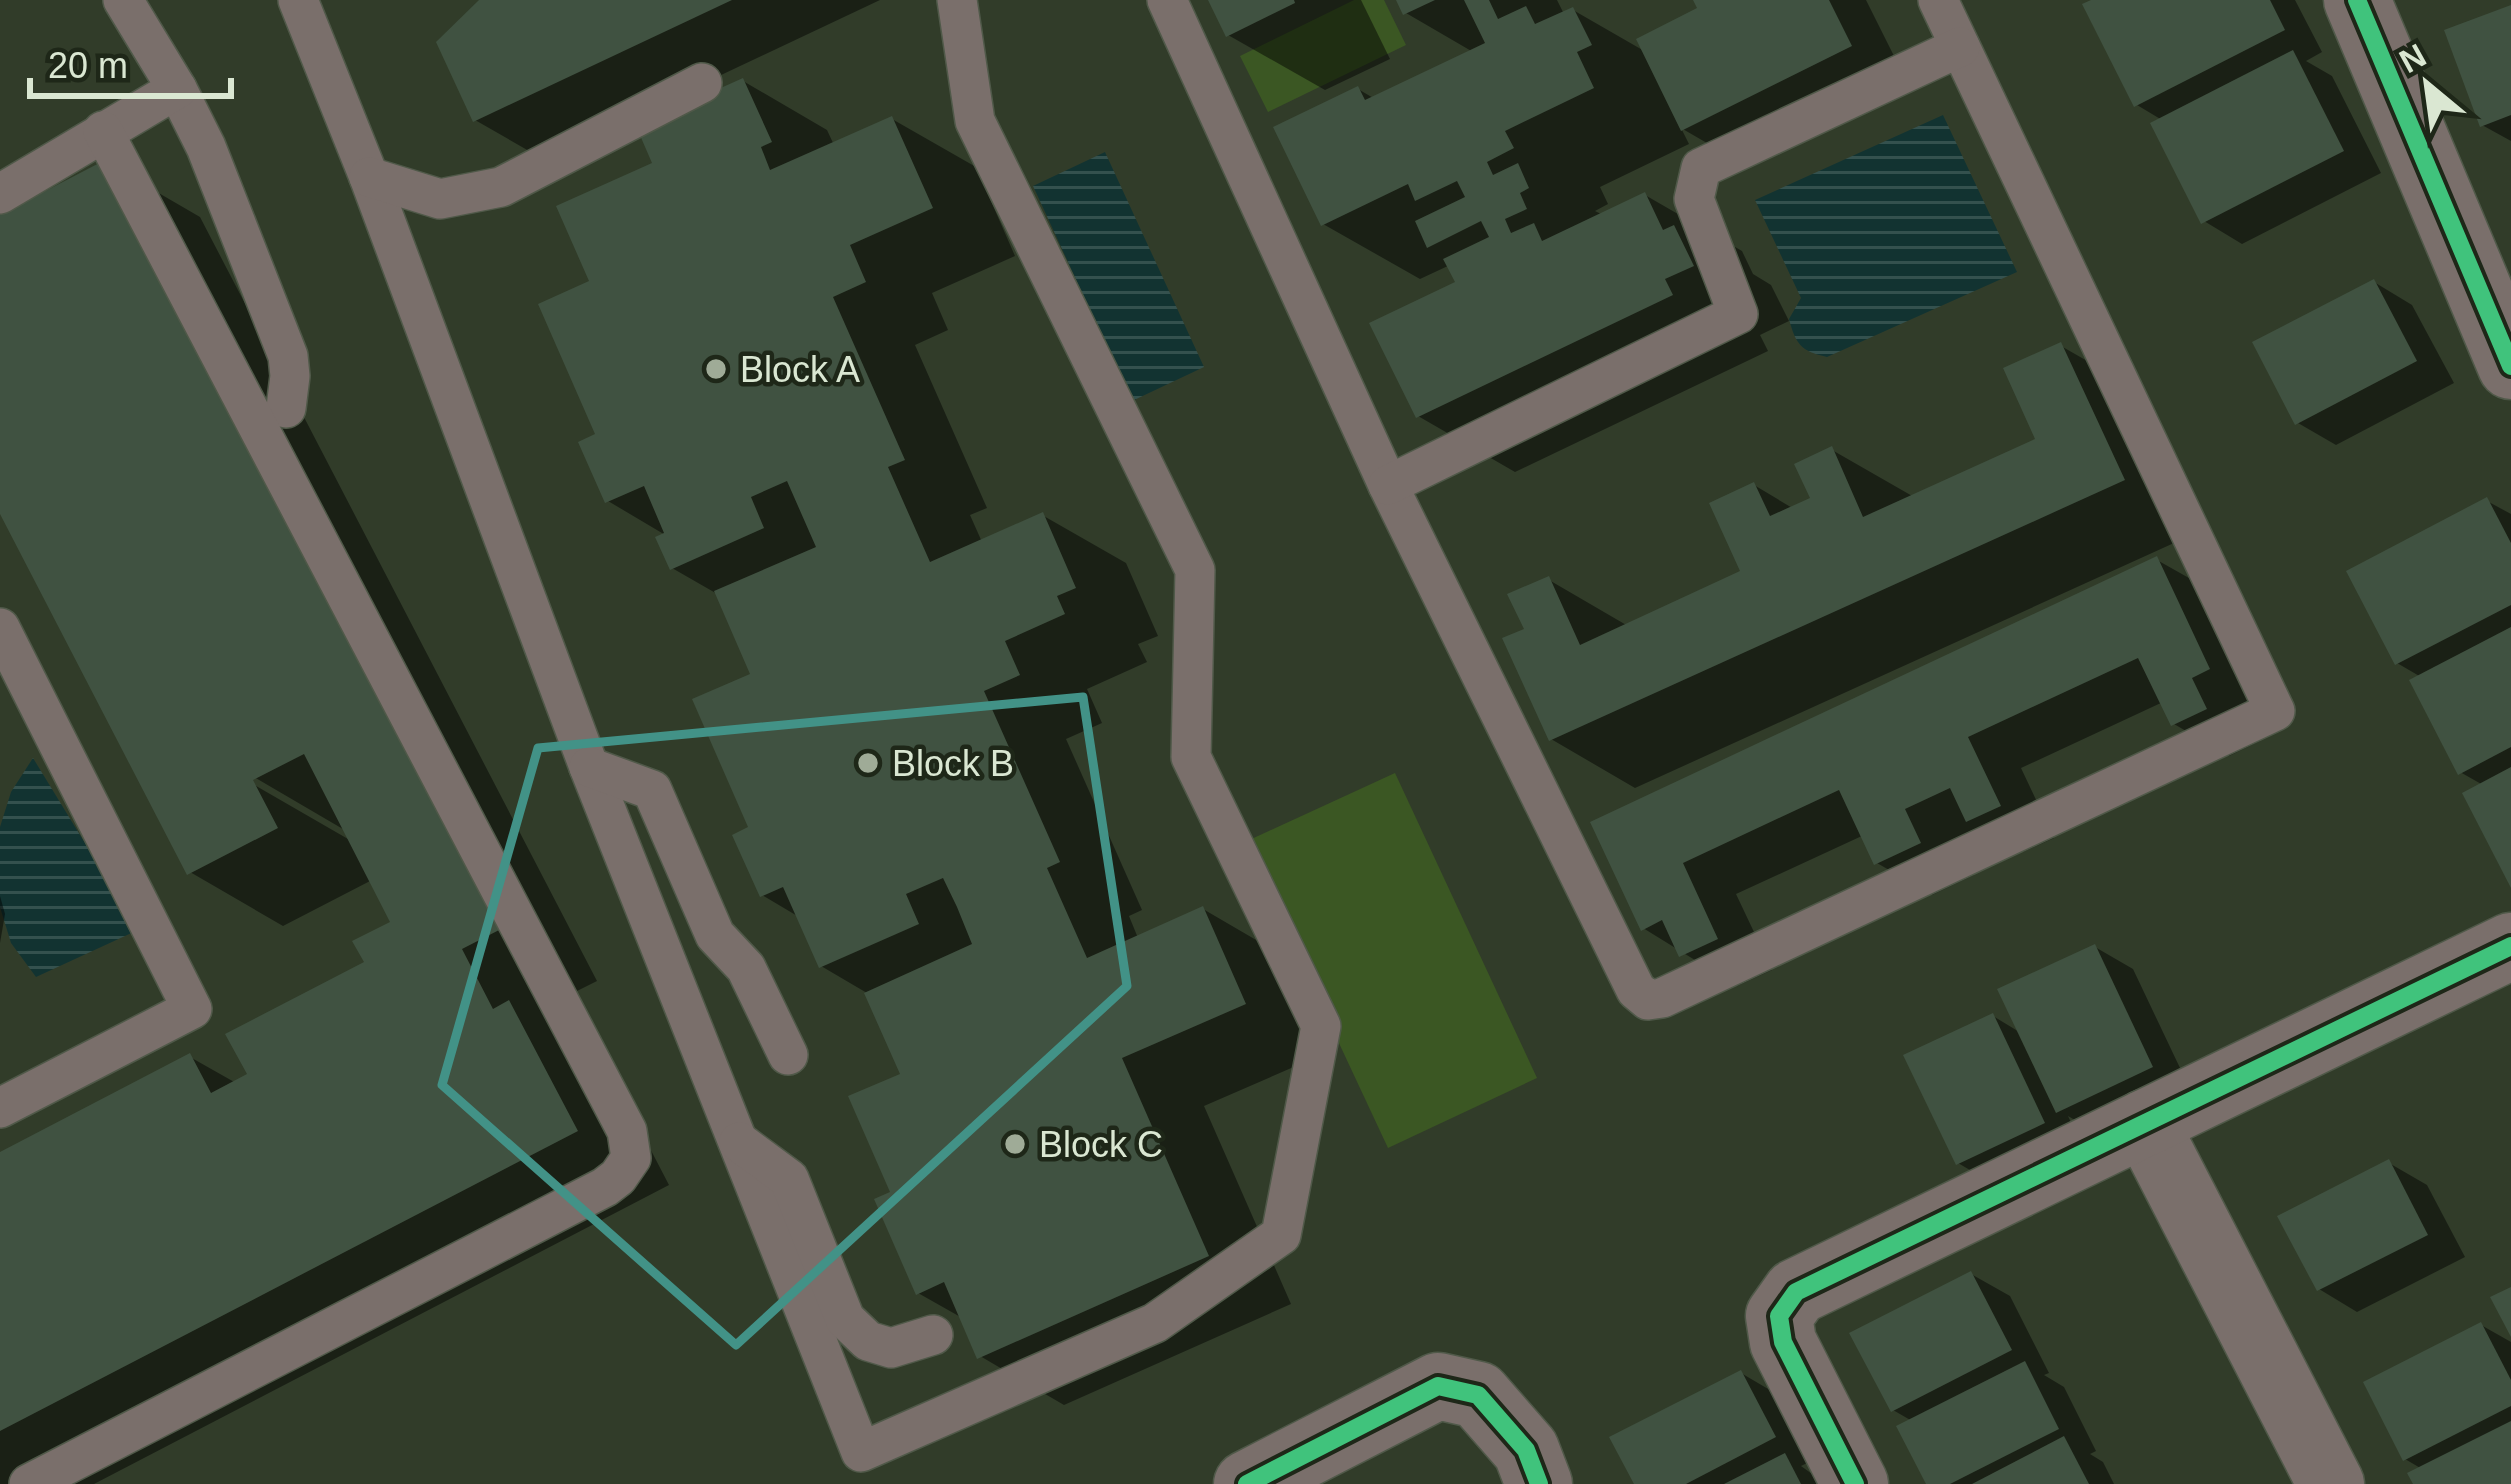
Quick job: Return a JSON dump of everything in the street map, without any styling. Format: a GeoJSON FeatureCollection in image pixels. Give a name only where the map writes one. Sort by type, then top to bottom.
{"type":"FeatureCollection","features":[{"type":"Feature","properties":{"kind":"street"},"geometry":{"type":"LineString","coordinates":[[2357,0],[2511,366]]}},
{"type":"Feature","properties":{"kind":"street"},"geometry":{"type":"LineString","coordinates":[[1855,1484],[1783,1342],[1779,1316],[1796,1292],[2511,946]]}},
{"type":"Feature","properties":{"kind":"street"},"geometry":{"type":"LineString","coordinates":[[2145,1123],[2331,1484]]}},
{"type":"Feature","properties":{"kind":"street"},"geometry":{"type":"LineString","coordinates":[[1247,1484],[1438,1386],[1478,1395],[1526,1450],[1539,1484]]}},
{"type":"Feature","properties":{"kind":"lane"},"geometry":{"type":"LineString","coordinates":[[123,0],[177,88],[206,147],[287,356],[286,408]]}},
{"type":"Feature","properties":{"kind":"lane"},"geometry":{"type":"LineString","coordinates":[[298,0],[589,767],[861,1452],[1155,1323],[1280,1235],[1321,1026],[1191,757],[1196,570],[975,121],[957,0]]}},
{"type":"Feature","properties":{"kind":"lane"},"geometry":{"type":"LineString","coordinates":[[1167,0],[1388,485],[1636,990],[1648,1000],[1662,998],[2275,711],[1938,0]]}},
{"type":"Feature","properties":{"kind":"lane"},"geometry":{"type":"LineString","coordinates":[[1388,485],[1738,314],[1694,200],[1701,168],[1960,46]]}},
{"type":"Feature","properties":{"kind":"lane"},"geometry":{"type":"LineString","coordinates":[[369,177],[440,199],[501,187],[702,83]]}},
{"type":"Feature","properties":{"kind":"lane"},"geometry":{"type":"LineString","coordinates":[[0,194],[177,88]]}},
{"type":"Feature","properties":{"kind":"lane"},"geometry":{"type":"LineString","coordinates":[[29,1484],[605,1186],[631,1158],[627,1131],[103,131]]}},
{"type":"Feature","properties":{"kind":"lane"},"geometry":{"type":"LineString","coordinates":[[0,628],[192,1009],[0,1108]]}},
{"type":"Feature","properties":{"kind":"lane"},"geometry":{"type":"LineString","coordinates":[[589,767],[652,790],[715,935],[746,968],[788,1054]]}},
{"type":"Feature","properties":{"kind":"lane"},"geometry":{"type":"LineString","coordinates":[[738,1141],[789,1179],[845,1319],[868,1341],[891,1348],[933,1335]]}},
{"type":"Feature","properties":{"kind":"highlighted area"},"geometry":{"type":"Polygon","coordinates":[[[1083,697],[1127,986],[736,1345],[442,1085],[538,748],[1083,697]]]}},
{"type":"Feature","properties":{"kind":"green space"},"geometry":{"type":"Polygon","coordinates":[[[1354,0],[1384,0],[1406,45],[1268,112],[1240,56],[1354,0]]]}},
{"type":"Feature","properties":{"kind":"green space"},"geometry":{"type":"Polygon","coordinates":[[[1395,773],[1537,1078],[1388,1148],[1245,842],[1395,773]]]}},
{"type":"Feature","properties":{"kind":"water"},"geometry":{"type":"Polygon","coordinates":[[[1943,115],[2017,272],[1827,357],[1805,349],[1789,319],[1801,298],[1755,200],[1943,115]]]}},
{"type":"Feature","properties":{"kind":"water"},"geometry":{"type":"Polygon","coordinates":[[[1105,152],[1204,367],[1132,401],[1033,186],[1105,152]]]}},
{"type":"Feature","properties":{"kind":"water"},"geometry":{"type":"Polygon","coordinates":[[[33,758],[138,930],[36,977],[11,943],[0,907],[0,827],[11,792],[33,758]]]}},
{"type":"Feature","properties":{"kind":"building"},"geometry":{"type":"Polygon","coordinates":[[[479,0],[732,0],[473,122],[436,42],[479,0]]]}},
{"type":"Feature","properties":{"kind":"building"},"geometry":{"type":"Polygon","coordinates":[[[1208,0],[1294,0],[1295,3],[1226,37],[1208,0]]]}},
{"type":"Feature","properties":{"kind":"building"},"geometry":{"type":"Polygon","coordinates":[[[1396,0],[1435,0],[1403,15],[1396,0]]]}},
{"type":"Feature","properties":{"kind":"building"},"geometry":{"type":"Polygon","coordinates":[[[1464,0],[1489,0],[1498,19],[1526,6],[1535,24],[1573,7],[1592,45],[1577,52],[1594,88],[1505,131],[1514,148],[1487,162],[1493,175],[1518,163],[1529,188],[1520,193],[1527,209],[1505,219],[1511,233],[1534,223],[1542,241],[1645,192],[1663,230],[1674,225],[1694,266],[1665,279],[1673,295],[1416,418],[1369,323],[1455,282],[1443,259],[1489,237],[1481,221],[1427,248],[1415,221],[1465,197],[1457,181],[1415,201],[1408,184],[1321,226],[1273,127],[1358,86],[1365,100],[1485,43],[1464,0]]]}},
{"type":"Feature","properties":{"kind":"building"},"geometry":{"type":"Polygon","coordinates":[[[1693,0],[1829,0],[1852,46],[1681,131],[1636,39],[1697,8],[1693,0]]]}},
{"type":"Feature","properties":{"kind":"building"},"geometry":{"type":"Polygon","coordinates":[[[2091,0],[2270,0],[2285,30],[2134,107],[2082,4],[2091,0]]]}},
{"type":"Feature","properties":{"kind":"building"},"geometry":{"type":"Polygon","coordinates":[[[2511,5],[2511,115],[2480,127],[2444,30],[2511,5]]]}},
{"type":"Feature","properties":{"kind":"building"},"geometry":{"type":"Polygon","coordinates":[[[2293,50],[2344,151],[2201,224],[2150,123],[2293,50]]]}},
{"type":"Feature","properties":{"kind":"building"},"geometry":{"type":"Polygon","coordinates":[[[743,78],[772,142],[761,147],[770,170],[892,116],[933,208],[850,245],[866,282],[833,297],[905,460],[888,467],[930,562],[1043,512],[1076,588],[1057,596],[1065,614],[1005,641],[1020,675],[984,691],[1060,862],[1047,868],[1087,958],[1203,906],[1246,1004],[1122,1058],[1209,1256],[977,1359],[944,1282],[916,1295],[874,1199],[890,1192],[848,1096],[900,1074],[864,993],[972,944],[957,907],[943,878],[906,894],[919,924],[819,968],[783,887],[760,897],[732,835],[748,827],[692,699],[750,674],[714,591],[816,547],[787,481],[751,497],[764,528],[670,570],[655,537],[664,533],[644,486],[605,503],[578,442],[595,434],[538,304],[589,281],[556,206],[652,163],[636,126],[743,78]]]}},
{"type":"Feature","properties":{"kind":"building"},"geometry":{"type":"Polygon","coordinates":[[[107,159],[505,927],[462,949],[493,1009],[509,1000],[578,1131],[0,1431],[0,1152],[190,1053],[211,1093],[247,1074],[225,1034],[364,962],[352,941],[390,922],[304,754],[253,780],[278,828],[187,875],[0,514],[0,203],[25,190],[30,199],[107,159]]]}},
{"type":"Feature","properties":{"kind":"building"},"geometry":{"type":"Polygon","coordinates":[[[2374,279],[2417,361],[2295,425],[2252,342],[2374,279]]]}},
{"type":"Feature","properties":{"kind":"building"},"geometry":{"type":"Polygon","coordinates":[[[2061,342],[2125,480],[1549,741],[1502,638],[1524,629],[1507,594],[1549,576],[1580,645],[1740,571],[1709,503],[1754,482],[1770,516],[1810,498],[1794,464],[1832,446],[1863,517],[2035,439],[2003,368],[2061,342]]]}},
{"type":"Feature","properties":{"kind":"building"},"geometry":{"type":"Polygon","coordinates":[[[2487,497],[2511,543],[2511,605],[2395,665],[2346,571],[2487,497]]]}},
{"type":"Feature","properties":{"kind":"building"},"geometry":{"type":"Polygon","coordinates":[[[2157,556],[2210,669],[2192,678],[2207,709],[2171,726],[2138,658],[1968,737],[2001,806],[1966,822],[1950,788],[1905,809],[1921,843],[1874,865],[1839,790],[1683,863],[1718,939],[1679,957],[1662,920],[1641,931],[1590,822],[2157,556]]]}},
{"type":"Feature","properties":{"kind":"building"},"geometry":{"type":"Polygon","coordinates":[[[2511,627],[2511,747],[2458,775],[2409,680],[2511,627]]]}},
{"type":"Feature","properties":{"kind":"building"},"geometry":{"type":"Polygon","coordinates":[[[2511,767],[2511,888],[2462,793],[2511,767]]]}},
{"type":"Feature","properties":{"kind":"building"},"geometry":{"type":"Polygon","coordinates":[[[2095,944],[2153,1067],[2056,1113],[1997,989],[2095,944]]]}},
{"type":"Feature","properties":{"kind":"building"},"geometry":{"type":"Polygon","coordinates":[[[1993,1013],[2045,1123],[1956,1165],[1903,1055],[1993,1013]]]}},
{"type":"Feature","properties":{"kind":"building"},"geometry":{"type":"Polygon","coordinates":[[[2389,1159],[2428,1235],[2317,1291],[2277,1216],[2389,1159]]]}},
{"type":"Feature","properties":{"kind":"building"},"geometry":{"type":"Polygon","coordinates":[[[1971,1271],[2012,1350],[1891,1412],[1849,1333],[1971,1271]]]}},
{"type":"Feature","properties":{"kind":"building"},"geometry":{"type":"Polygon","coordinates":[[[2511,1287],[2511,1337],[2490,1297],[2511,1287]]]}},
{"type":"Feature","properties":{"kind":"building"},"geometry":{"type":"Polygon","coordinates":[[[2481,1322],[2511,1380],[2511,1406],[2403,1461],[2363,1382],[2481,1322]]]}},
{"type":"Feature","properties":{"kind":"building"},"geometry":{"type":"Polygon","coordinates":[[[2025,1361],[2059,1429],[1950,1484],[1926,1484],[1896,1426],[2025,1361]]]}},
{"type":"Feature","properties":{"kind":"building"},"geometry":{"type":"Polygon","coordinates":[[[1741,1370],[1776,1437],[1686,1484],[1634,1484],[1609,1437],[1741,1370]]]}},
{"type":"Feature","properties":{"kind":"building"},"geometry":{"type":"Polygon","coordinates":[[[2511,1421],[2511,1484],[2413,1484],[2407,1473],[2511,1421]]]}},
{"type":"Feature","properties":{"kind":"building"},"geometry":{"type":"Polygon","coordinates":[[[2064,1436],[2089,1484],[1972,1484],[2064,1436]]]}},
{"type":"Feature","properties":{"kind":"building"},"geometry":{"type":"Polygon","coordinates":[[[1785,1453],[1801,1484],[1724,1484],[1785,1453]]]}},
{"type":"Feature","properties":{"kind":"cycle path"},"geometry":{"type":"LineString","coordinates":[[2357,0],[2511,366]]}},
{"type":"Feature","properties":{"kind":"cycle path"},"geometry":{"type":"LineString","coordinates":[[1855,1484],[1783,1342],[1779,1316],[1796,1292],[2511,946]]}},
{"type":"Feature","properties":{"kind":"cycle path"},"geometry":{"type":"LineString","coordinates":[[1247,1484],[1438,1386],[1478,1395],[1526,1450],[1539,1484]]}},
{"type":"Feature","properties":{"kind":"place","name":"Block A"},"geometry":{"type":"Point","coordinates":[716,369]}},
{"type":"Feature","properties":{"kind":"place","name":"Block B"},"geometry":{"type":"Point","coordinates":[868,763]}},
{"type":"Feature","properties":{"kind":"place","name":"Block C"},"geometry":{"type":"Point","coordinates":[1015,1144]}}]}
